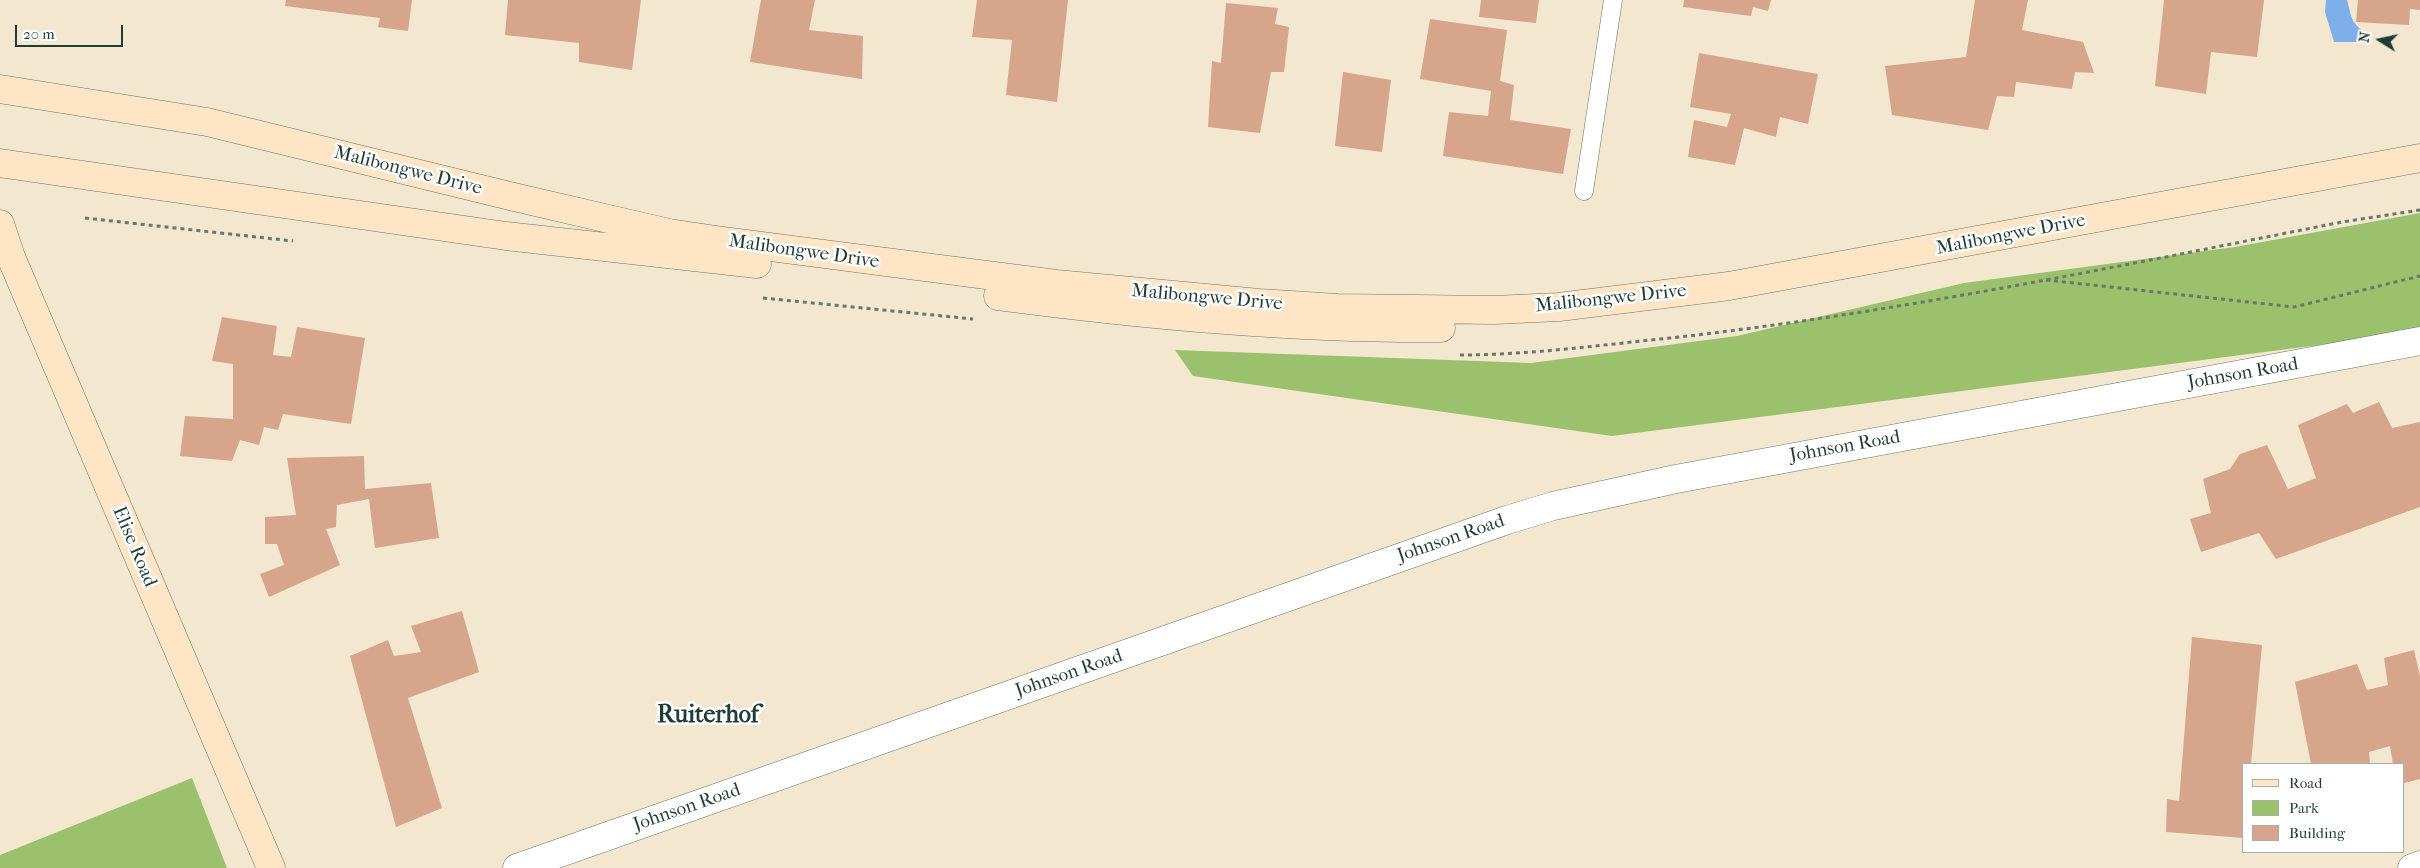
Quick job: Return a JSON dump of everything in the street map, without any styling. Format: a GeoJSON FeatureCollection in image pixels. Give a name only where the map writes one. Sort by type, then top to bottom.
{"type":"FeatureCollection","features":[{"type":"Feature","properties":{"kind":"main road","name":"Malibongwe Drive"},"geometry":{"type":"LineString","coordinates":[[0,89],[207,122],[514,198],[678,234],[800,252],[1056,284],[1337,308],[1494,310],[1559,307],[1729,286],[2420,158]]}},
{"type":"Feature","properties":{"kind":"main road","name":"Malibongwe Drive"},"geometry":{"type":"LineString","coordinates":[[0,163],[506,236],[800,269],[1053,303],[1252,323],[1426,328],[1498,328],[1562,324],[1732,304],[1948,267],[2420,177]]}},
{"type":"Feature","properties":{"kind":"main road","name":"Elise Road"},"geometry":{"type":"LineString","coordinates":[[0,224],[11,257],[271,868]]}},
{"type":"Feature","properties":{"kind":"street","name":"Johnson Road"},"geometry":{"type":"LineString","coordinates":[[517,868],[1507,520],[1553,506],[1686,477],[2420,341]]}},
{"type":"Feature","properties":{"kind":"street"},"geometry":{"type":"LineString","coordinates":[[2412,868],[2420,865]]}},
{"type":"Feature","properties":{"kind":"lane"},"geometry":{"type":"LineString","coordinates":[[1584,191],[1613,0]]}},
{"type":"Feature","properties":{"kind":"path"},"geometry":{"type":"LineString","coordinates":[[2040,279],[2294,306],[2420,276]]}},
{"type":"Feature","properties":{"kind":"green space"},"geometry":{"type":"Polygon","coordinates":[[[2420,213],[2420,332],[1612,436],[1193,376],[1175,350],[1531,363],[1737,336],[1964,283],[2235,247],[2420,213]]]}},
{"type":"Feature","properties":{"kind":"green space"},"geometry":{"type":"Polygon","coordinates":[[[192,778],[227,868],[0,868],[0,855],[192,778]]]}},
{"type":"Feature","properties":{"kind":"water"},"geometry":{"type":"Polygon","coordinates":[[[2326,0],[2347,0],[2353,20],[2362,30],[2358,42],[2334,42],[2325,12],[2326,0]]]}},
{"type":"Feature","properties":{"kind":"building"},"geometry":{"type":"Polygon","coordinates":[[[286,0],[412,0],[408,31],[378,27],[380,18],[285,6],[286,0]]]}},
{"type":"Feature","properties":{"kind":"building"},"geometry":{"type":"Polygon","coordinates":[[[508,0],[641,0],[632,70],[579,62],[579,43],[505,35],[508,0]]]}},
{"type":"Feature","properties":{"kind":"building"},"geometry":{"type":"Polygon","coordinates":[[[761,0],[815,0],[809,30],[863,36],[862,79],[750,62],[761,0]]]}},
{"type":"Feature","properties":{"kind":"building"},"geometry":{"type":"Polygon","coordinates":[[[977,0],[1068,0],[1057,102],[1006,95],[1012,40],[972,37],[977,0]]]}},
{"type":"Feature","properties":{"kind":"building"},"geometry":{"type":"Polygon","coordinates":[[[1481,0],[1539,0],[1536,23],[1479,17],[1481,0]]]}},
{"type":"Feature","properties":{"kind":"building"},"geometry":{"type":"Polygon","coordinates":[[[1684,0],[1771,0],[1768,11],[1753,7],[1751,16],[1683,7],[1684,0]]]}},
{"type":"Feature","properties":{"kind":"building"},"geometry":{"type":"Polygon","coordinates":[[[1975,0],[2028,0],[2022,30],[2083,42],[2094,73],[2075,72],[2072,89],[2016,82],[2014,97],[1997,96],[1988,130],[1892,115],[1885,66],[1966,57],[1975,0]]]}},
{"type":"Feature","properties":{"kind":"building"},"geometry":{"type":"Polygon","coordinates":[[[2164,0],[2264,0],[2257,57],[2211,52],[2206,94],[2155,86],[2164,0]]]}},
{"type":"Feature","properties":{"kind":"building"},"geometry":{"type":"Polygon","coordinates":[[[2358,0],[2420,0],[2420,10],[2410,9],[2409,25],[2356,22],[2358,0]]]}},
{"type":"Feature","properties":{"kind":"building"},"geometry":{"type":"Polygon","coordinates":[[[1226,3],[1278,8],[1275,24],[1289,27],[1284,72],[1271,72],[1260,133],[1208,127],[1212,61],[1221,63],[1226,3]]]}},
{"type":"Feature","properties":{"kind":"building"},"geometry":{"type":"Polygon","coordinates":[[[1430,19],[1507,30],[1500,81],[1514,85],[1510,120],[1571,129],[1563,174],[1443,156],[1449,112],[1488,116],[1491,91],[1420,79],[1430,19]]]}},
{"type":"Feature","properties":{"kind":"building"},"geometry":{"type":"Polygon","coordinates":[[[1699,53],[1818,74],[1808,124],[1780,117],[1776,137],[1744,128],[1735,165],[1688,157],[1694,120],[1727,127],[1731,114],[1690,107],[1699,53]]]}},
{"type":"Feature","properties":{"kind":"building"},"geometry":{"type":"Polygon","coordinates":[[[1343,72],[1391,80],[1382,152],[1335,146],[1343,72]]]}},
{"type":"Feature","properties":{"kind":"building"},"geometry":{"type":"Polygon","coordinates":[[[222,317],[277,326],[273,355],[291,357],[297,327],[365,338],[351,424],[283,414],[278,430],[264,427],[259,445],[240,440],[232,461],[180,456],[185,416],[233,419],[233,364],[212,361],[222,317]]]}},
{"type":"Feature","properties":{"kind":"building"},"geometry":{"type":"Polygon","coordinates":[[[2379,402],[2392,428],[2420,422],[2420,507],[2276,559],[2259,533],[2201,552],[2190,519],[2211,513],[2203,479],[2230,469],[2240,454],[2267,445],[2288,489],[2316,478],[2298,425],[2347,404],[2353,413],[2379,402]]]}},
{"type":"Feature","properties":{"kind":"building"},"geometry":{"type":"Polygon","coordinates":[[[364,456],[365,489],[431,483],[439,538],[375,548],[369,499],[337,505],[336,527],[326,529],[340,565],[269,597],[260,574],[284,565],[277,544],[265,544],[265,517],[296,515],[287,458],[364,456]]]}},
{"type":"Feature","properties":{"kind":"building"},"geometry":{"type":"Polygon","coordinates":[[[462,611],[479,672],[408,698],[442,808],[396,827],[350,656],[388,640],[394,656],[421,652],[411,626],[462,611]]]}},
{"type":"Feature","properties":{"kind":"building"},"geometry":{"type":"Polygon","coordinates":[[[2192,637],[2262,645],[2251,763],[2242,763],[2242,838],[2166,832],[2167,799],[2179,801],[2192,637]]]}},
{"type":"Feature","properties":{"kind":"building"},"geometry":{"type":"Polygon","coordinates":[[[2414,650],[2420,676],[2420,779],[2405,783],[2405,763],[2393,763],[2390,746],[2369,752],[2370,763],[2311,763],[2295,682],[2357,664],[2367,690],[2388,685],[2384,658],[2414,650]]]}},
{"type":"Feature","properties":{"kind":"district","name":"Ruiterhof"},"geometry":{"type":"Point","coordinates":[708,716]}}]}
